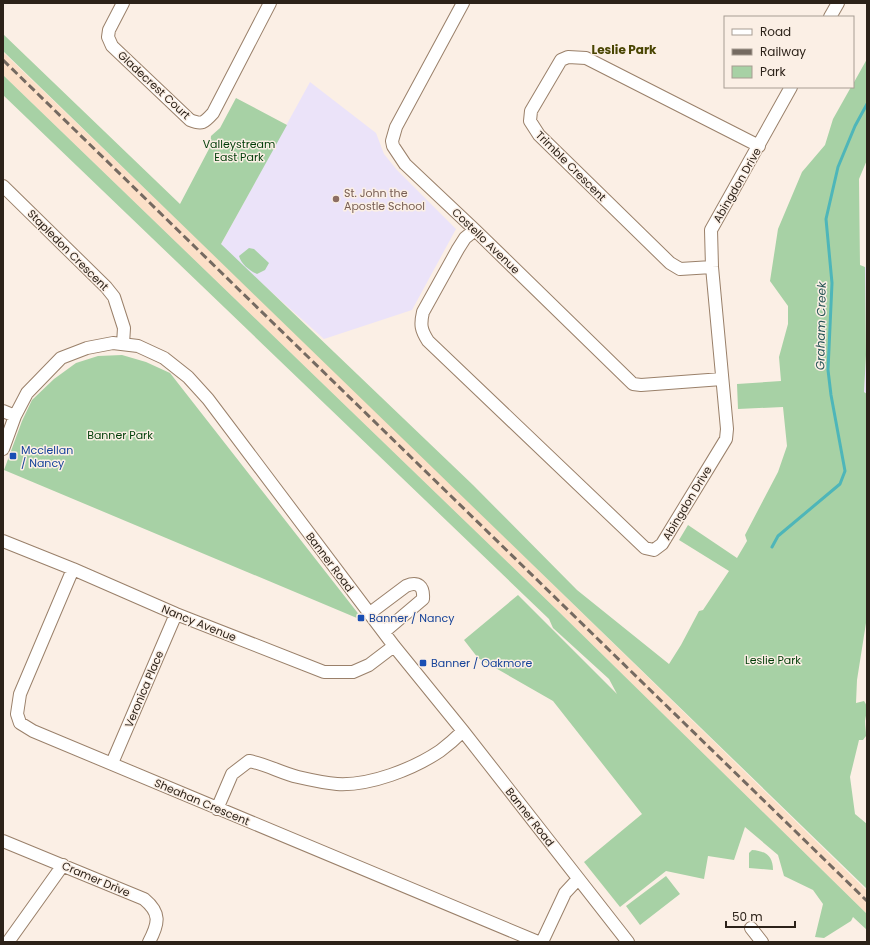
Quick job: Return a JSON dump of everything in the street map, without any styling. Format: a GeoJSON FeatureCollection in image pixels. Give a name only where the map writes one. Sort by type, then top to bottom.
{"type":"FeatureCollection","features":[{"type":"Feature","properties":{"kind":"street","name":"Gladecrest Court"},"geometry":{"type":"LineString","coordinates":[[123,3],[109,30],[108,37],[112,46],[190,120],[198,123],[206,121],[213,114],[270,3]]}},
{"type":"Feature","properties":{"kind":"street","name":"Costello Avenue"},"geometry":{"type":"LineString","coordinates":[[463,3],[396,127],[392,141],[393,146],[405,164],[634,384],[641,385],[722,379]]}},
{"type":"Feature","properties":{"kind":"street"},"geometry":{"type":"LineString","coordinates":[[831,16],[838,3]]}},
{"type":"Feature","properties":{"kind":"street","name":"Trimble Crescent"},"geometry":{"type":"LineString","coordinates":[[712,267],[680,269],[670,263],[539,135],[530,121],[531,111],[561,60],[568,57],[586,58],[759,146]]}},
{"type":"Feature","properties":{"kind":"street","name":"Abingdon Drive"},"geometry":{"type":"LineString","coordinates":[[475,230],[465,238],[458,249],[423,312],[421,322],[422,332],[428,341],[644,548],[654,550],[662,544],[726,439],[728,429],[712,267],[711,230],[790,88]]}},
{"type":"Feature","properties":{"kind":"street","name":"Stapledon Crescent"},"geometry":{"type":"LineString","coordinates":[[3,186],[106,287],[114,297],[124,328],[123,344]]}},
{"type":"Feature","properties":{"kind":"street","name":"Banner Road"},"geometry":{"type":"LineString","coordinates":[[3,449],[15,416],[27,393],[62,358],[86,348],[113,343],[138,346],[164,358],[188,376],[203,393],[394,646],[463,731],[628,942]]}},
{"type":"Feature","properties":{"kind":"street"},"geometry":{"type":"LineString","coordinates":[[3,411],[15,416]]}},
{"type":"Feature","properties":{"kind":"street","name":"Nancy Avenue"},"geometry":{"type":"LineString","coordinates":[[3,541],[73,569],[176,614],[324,672],[353,672],[369,666],[394,646]]}},
{"type":"Feature","properties":{"kind":"street","name":"Sheahan Crescent"},"geometry":{"type":"LineString","coordinates":[[73,569],[20,694],[17,714],[20,723],[33,731],[112,763],[217,809],[538,942]]}},
{"type":"Feature","properties":{"kind":"street"},"geometry":{"type":"LineString","coordinates":[[370,613],[406,586],[413,583],[418,584],[422,588],[423,599],[384,632]]}},
{"type":"Feature","properties":{"kind":"street","name":"Veronica Place"},"geometry":{"type":"LineString","coordinates":[[112,763],[176,614]]}},
{"type":"Feature","properties":{"kind":"street"},"geometry":{"type":"LineString","coordinates":[[217,809],[232,774],[249,761],[260,763],[295,776],[316,781],[338,784],[360,783],[402,772],[440,751],[463,731]]}},
{"type":"Feature","properties":{"kind":"street","name":"Cramer Drive"},"geometry":{"type":"LineString","coordinates":[[3,841],[144,899],[155,911],[157,920],[154,932],[149,942]]}},
{"type":"Feature","properties":{"kind":"street"},"geometry":{"type":"LineString","coordinates":[[8,942],[63,865]]}},
{"type":"Feature","properties":{"kind":"street"},"geometry":{"type":"LineString","coordinates":[[542,942],[565,893],[578,879]]}},
{"type":"Feature","properties":{"kind":"street"},"geometry":{"type":"LineString","coordinates":[[751,928],[762,942]]}},
{"type":"Feature","properties":{"kind":"shaded area"},"geometry":{"type":"Polygon","coordinates":[[[3,52],[358,394],[867,891],[867,914],[555,608],[3,75],[3,52]]]}},
{"type":"Feature","properties":{"kind":"shaded area","name":"St. John the Apostle School"},"geometry":{"type":"Polygon","coordinates":[[[310,82],[376,133],[384,154],[397,170],[456,229],[412,310],[324,339],[220,246],[310,82]]]}},
{"type":"Feature","properties":{"kind":"shaded area"},"geometry":{"type":"Polygon","coordinates":[[[865,267],[867,268],[867,394],[864,392],[866,355],[865,267]]]}},
{"type":"Feature","properties":{"kind":"green space","name":"Leslie Park"},"geometry":{"type":"Polygon","coordinates":[[[3,34],[180,204],[210,147],[211,136],[220,128],[236,98],[287,125],[221,244],[473,485],[577,590],[669,664],[699,611],[703,610],[729,571],[679,540],[688,525],[737,558],[747,541],[745,535],[778,472],[787,446],[783,407],[738,409],[737,384],[781,381],[779,357],[788,324],[788,306],[770,281],[778,229],[802,172],[825,145],[833,119],[850,88],[854,88],[854,82],[867,59],[867,160],[859,179],[860,265],[865,267],[866,355],[864,392],[867,394],[867,623],[857,680],[856,703],[864,701],[866,703],[867,711],[865,721],[866,736],[863,740],[859,740],[850,777],[855,814],[867,824],[867,889],[3,51],[3,34]]]}},
{"type":"Feature","properties":{"kind":"green space"},"geometry":{"type":"Polygon","coordinates":[[[3,75],[555,608],[867,914],[867,930],[853,917],[851,921],[824,938],[815,937],[823,904],[813,890],[784,876],[778,855],[745,827],[734,860],[708,856],[704,879],[666,871],[620,907],[584,862],[642,814],[553,701],[478,658],[464,640],[518,595],[617,694],[609,679],[553,628],[549,619],[3,95],[3,75]]]}},
{"type":"Feature","properties":{"kind":"green space"},"geometry":{"type":"Polygon","coordinates":[[[249,248],[254,249],[269,263],[265,270],[257,274],[246,267],[239,256],[249,248]]]}},
{"type":"Feature","properties":{"kind":"green space","name":"Banner Park"},"geometry":{"type":"Polygon","coordinates":[[[122,355],[146,362],[170,373],[364,621],[4,470],[22,421],[32,400],[54,379],[76,363],[98,356],[122,355]]]}},
{"type":"Feature","properties":{"kind":"green space"},"geometry":{"type":"Polygon","coordinates":[[[752,850],[768,855],[772,861],[773,870],[749,868],[749,853],[752,850]]]}},
{"type":"Feature","properties":{"kind":"green space"},"geometry":{"type":"Polygon","coordinates":[[[666,876],[680,894],[640,925],[626,906],[666,876]]]}},
{"type":"Feature","properties":{"kind":"waterway","name":"Graham Creek"},"geometry":{"type":"LineString","coordinates":[[772,547],[778,536],[840,484],[845,471],[828,370],[832,283],[826,219],[838,167],[855,126],[867,104]]}},
{"type":"Feature","properties":{"kind":"railway"},"geometry":{"type":"LineString","coordinates":[[3,60],[867,901]]}},
{"type":"Feature","properties":{"kind":"place","name":"St. John the Apostle School"},"geometry":{"type":"Point","coordinates":[336,199]}},
{"type":"Feature","properties":{"kind":"place","name":"Mcclellan / Nancy"},"geometry":{"type":"Point","coordinates":[13,456]}},
{"type":"Feature","properties":{"kind":"place","name":"Banner / Nancy"},"geometry":{"type":"Point","coordinates":[361,618]}},
{"type":"Feature","properties":{"kind":"place","name":"Banner / Oakmore"},"geometry":{"type":"Point","coordinates":[423,663]}},
{"type":"Feature","properties":{"kind":"district","name":"Leslie Park"},"geometry":{"type":"Point","coordinates":[624,50]}},
{"type":"Feature","properties":{"kind":"park label","name":"Valleystream East Park"},"geometry":{"type":"Point","coordinates":[239,150]}}]}
